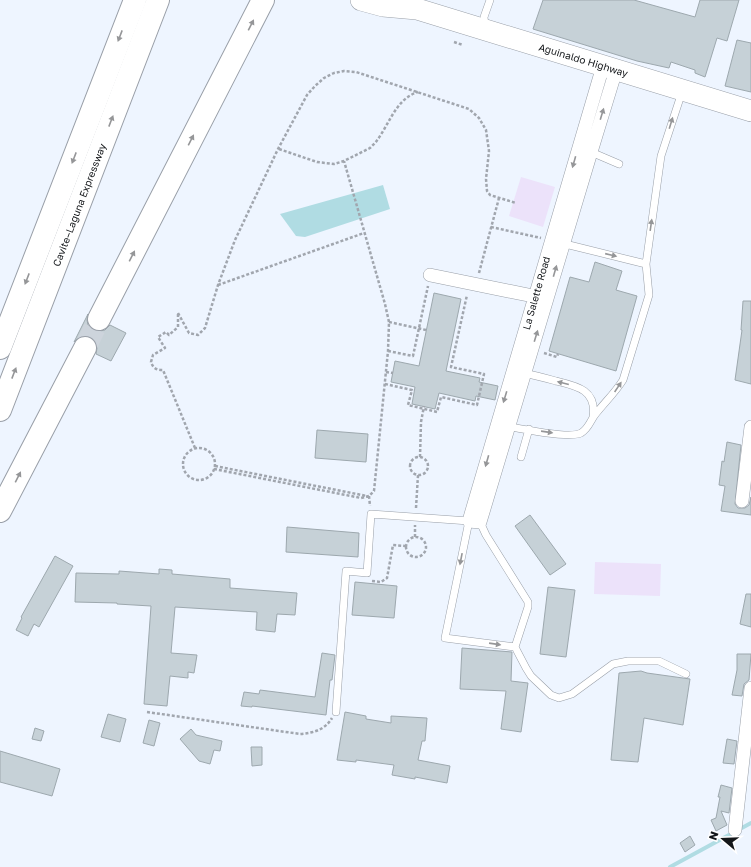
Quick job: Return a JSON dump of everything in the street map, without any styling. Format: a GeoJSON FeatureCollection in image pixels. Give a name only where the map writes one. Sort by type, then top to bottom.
{"type":"FeatureCollection","features":[{"type":"Feature","properties":{"kind":"highway"},"geometry":{"type":"LineString","coordinates":[[0,348],[135,0]]}},
{"type":"Feature","properties":{"kind":"highway","name":"Cavite–Laguna Expressway"},"geometry":{"type":"LineString","coordinates":[[0,410],[158,0]]}},
{"type":"Feature","properties":{"kind":"highway"},"geometry":{"type":"LineString","coordinates":[[99,319],[264,0]]}},
{"type":"Feature","properties":{"kind":"highway"},"geometry":{"type":"LineString","coordinates":[[0,512],[84,348]]}},
{"type":"Feature","properties":{"kind":"main road","name":"Aguinaldo Highway"},"geometry":{"type":"LineString","coordinates":[[361,0],[383,6],[409,4],[751,111]]}},
{"type":"Feature","properties":{"kind":"street","name":"La Salette Road"},"geometry":{"type":"LineString","coordinates":[[557,242],[590,152],[610,68]]}},
{"type":"Feature","properties":{"kind":"street","name":"La Salette Road"},"geometry":{"type":"LineString","coordinates":[[475,522],[557,242],[610,68]]}},
{"type":"Feature","properties":{"kind":"street"},"geometry":{"type":"LineString","coordinates":[[430,275],[541,298]]}},
{"type":"Feature","properties":{"kind":"street"},"geometry":{"type":"LineString","coordinates":[[742,501],[751,427]]}},
{"type":"Feature","properties":{"kind":"street"},"geometry":{"type":"LineString","coordinates":[[735,830],[751,688]]}},
{"type":"Feature","properties":{"kind":"lane"},"geometry":{"type":"LineString","coordinates":[[485,29],[484,17],[490,0]]}},
{"type":"Feature","properties":{"kind":"lane"},"geometry":{"type":"LineString","coordinates":[[503,425],[529,430],[574,435],[586,429],[593,417],[618,390],[623,380],[649,295],[646,264],[661,156],[682,90]]}},
{"type":"Feature","properties":{"kind":"lane"},"geometry":{"type":"LineString","coordinates":[[590,152],[619,164]]}},
{"type":"Feature","properties":{"kind":"lane"},"geometry":{"type":"LineString","coordinates":[[557,242],[646,264]]}},
{"type":"Feature","properties":{"kind":"lane"},"geometry":{"type":"LineString","coordinates":[[519,372],[570,384],[586,392],[593,403],[593,417]]}},
{"type":"Feature","properties":{"kind":"lane"},"geometry":{"type":"LineString","coordinates":[[521,457],[529,430]]}},
{"type":"Feature","properties":{"kind":"lane"},"geometry":{"type":"LineString","coordinates":[[336,712],[346,571],[367,573],[371,514],[475,522],[486,535],[528,602],[528,607],[515,647],[531,676],[551,695],[559,698],[572,694],[613,664],[628,661],[659,661],[686,674]]}},
{"type":"Feature","properties":{"kind":"lane"},"geometry":{"type":"LineString","coordinates":[[475,522],[445,638],[515,647]]}},
{"type":"Feature","properties":{"kind":"path"},"geometry":{"type":"LineString","coordinates":[[454,42],[463,45]]}},
{"type":"Feature","properties":{"kind":"path"},"geometry":{"type":"LineString","coordinates":[[195,448],[163,370],[155,369],[151,362],[151,358],[156,352],[165,348],[158,337],[166,332],[169,335],[178,327],[178,313],[189,333],[198,335],[205,328],[218,285],[235,240],[278,149],[307,95],[324,78],[334,73],[344,71],[356,72],[469,109],[479,118],[486,130],[489,151],[486,186],[490,196],[516,203]]}},
{"type":"Feature","properties":{"kind":"path"},"geometry":{"type":"LineString","coordinates":[[278,149],[317,162],[334,164],[344,161],[370,148],[380,137],[402,101],[412,94],[419,92]]}},
{"type":"Feature","properties":{"kind":"path"},"geometry":{"type":"LineString","coordinates":[[215,468],[361,498],[369,496],[374,491],[388,351],[389,322],[344,161]]}},
{"type":"Feature","properties":{"kind":"path"},"geometry":{"type":"LineString","coordinates":[[385,384],[412,390],[408,405],[424,407],[437,412],[441,397],[477,405],[484,374],[451,367],[458,336],[492,227],[499,198]]}},
{"type":"Feature","properties":{"kind":"path"},"geometry":{"type":"LineString","coordinates":[[492,227],[557,242]]}},
{"type":"Feature","properties":{"kind":"path"},"geometry":{"type":"LineString","coordinates":[[218,285],[364,233]]}},
{"type":"Feature","properties":{"kind":"path"},"geometry":{"type":"LineString","coordinates":[[388,351],[413,356],[430,275]]}},
{"type":"Feature","properties":{"kind":"path"},"geometry":{"type":"LineString","coordinates":[[389,322],[426,330]]}},
{"type":"Feature","properties":{"kind":"path"},"geometry":{"type":"LineString","coordinates":[[544,353],[557,357],[558,354]]}},
{"type":"Feature","properties":{"kind":"path"},"geometry":{"type":"LineString","coordinates":[[386,372],[393,373]]}},
{"type":"Feature","properties":{"kind":"path"},"geometry":{"type":"LineString","coordinates":[[420,457],[421,422],[424,407]]}},
{"type":"Feature","properties":{"kind":"path"},"geometry":{"type":"LineString","coordinates":[[195,448],[208,450],[214,457],[215,468],[212,473],[204,479],[194,479],[186,473],[183,463],[186,453],[195,448]]}},
{"type":"Feature","properties":{"kind":"path"},"geometry":{"type":"LineString","coordinates":[[420,457],[425,459],[428,467],[424,474],[418,475],[413,473],[410,465],[413,460],[420,457]]}},
{"type":"Feature","properties":{"kind":"path"},"geometry":{"type":"LineString","coordinates":[[416,508],[418,475]]}},
{"type":"Feature","properties":{"kind":"path"},"geometry":{"type":"LineString","coordinates":[[415,523],[415,537]]}},
{"type":"Feature","properties":{"kind":"path"},"geometry":{"type":"LineString","coordinates":[[415,537],[419,537],[425,543],[425,552],[418,558],[408,555],[405,546],[410,538],[415,537]]}},
{"type":"Feature","properties":{"kind":"path"},"geometry":{"type":"LineString","coordinates":[[367,573],[370,581],[381,582],[387,578],[393,545],[405,546]]}},
{"type":"Feature","properties":{"kind":"path"},"geometry":{"type":"LineString","coordinates":[[147,712],[300,734],[310,733],[320,729],[328,724],[336,712]]}},
{"type":"Feature","properties":{"kind":"shaded area"},"geometry":{"type":"Polygon","coordinates":[[[521,177],[555,187],[543,227],[509,216],[521,177]]]}},
{"type":"Feature","properties":{"kind":"shaded area"},"geometry":{"type":"Polygon","coordinates":[[[595,562],[661,564],[660,596],[594,594],[595,562]]]}},
{"type":"Feature","properties":{"kind":"water"},"geometry":{"type":"Polygon","coordinates":[[[383,185],[390,209],[305,237],[296,236],[280,214],[383,185]]]}},
{"type":"Feature","properties":{"kind":"building"},"geometry":{"type":"Polygon","coordinates":[[[543,0],[634,0],[695,17],[700,0],[739,0],[727,41],[717,38],[705,77],[695,73],[695,70],[671,62],[669,68],[637,61],[533,29],[543,0]]]}},
{"type":"Feature","properties":{"kind":"building"},"geometry":{"type":"Polygon","coordinates":[[[737,40],[751,43],[751,92],[725,86],[737,40]]]}},
{"type":"Feature","properties":{"kind":"building"},"geometry":{"type":"Polygon","coordinates":[[[595,262],[622,271],[616,290],[637,296],[616,371],[549,351],[570,277],[589,282],[595,262]]]}},
{"type":"Feature","properties":{"kind":"building"},"geometry":{"type":"Polygon","coordinates":[[[434,293],[461,299],[446,371],[480,378],[479,382],[498,386],[495,400],[476,396],[475,401],[439,393],[435,409],[412,404],[415,387],[391,382],[395,361],[419,366],[434,293]]]}},
{"type":"Feature","properties":{"kind":"building"},"geometry":{"type":"Polygon","coordinates":[[[743,301],[751,301],[751,384],[735,380],[742,330],[743,301]]]}},
{"type":"Feature","properties":{"kind":"building"},"geometry":{"type":"Polygon","coordinates":[[[88,314],[88,325],[94,330],[105,330],[110,325],[126,333],[111,361],[96,354],[96,342],[90,337],[79,337],[74,342],[88,314]]]}},
{"type":"Feature","properties":{"kind":"building"},"geometry":{"type":"Polygon","coordinates":[[[317,430],[368,434],[366,462],[315,458],[317,430]]]}},
{"type":"Feature","properties":{"kind":"building"},"geometry":{"type":"Polygon","coordinates":[[[727,442],[741,445],[735,504],[738,508],[745,508],[749,505],[751,497],[751,515],[721,511],[725,486],[719,485],[722,461],[724,462],[727,442]]]}},
{"type":"Feature","properties":{"kind":"building"},"geometry":{"type":"Polygon","coordinates":[[[530,515],[566,564],[550,575],[515,526],[530,515]]]}},
{"type":"Feature","properties":{"kind":"building"},"geometry":{"type":"Polygon","coordinates":[[[287,527],[359,533],[358,557],[286,552],[287,527]]]}},
{"type":"Feature","properties":{"kind":"building"},"geometry":{"type":"Polygon","coordinates":[[[55,556],[73,566],[39,627],[34,624],[28,636],[16,630],[22,618],[21,617],[55,556]]]}},
{"type":"Feature","properties":{"kind":"building"},"geometry":{"type":"Polygon","coordinates":[[[159,569],[172,570],[172,574],[230,579],[230,588],[297,593],[295,615],[277,614],[275,632],[256,630],[257,612],[175,607],[171,653],[197,655],[194,673],[188,672],[188,678],[170,676],[167,706],[144,704],[151,606],[117,603],[75,602],[76,573],[119,574],[119,571],[159,574],[159,569]]]}},
{"type":"Feature","properties":{"kind":"building"},"geometry":{"type":"Polygon","coordinates":[[[355,582],[397,586],[394,618],[352,615],[355,582]]]}},
{"type":"Feature","properties":{"kind":"building"},"geometry":{"type":"Polygon","coordinates":[[[548,587],[575,590],[566,657],[540,654],[548,587]]]}},
{"type":"Feature","properties":{"kind":"building"},"geometry":{"type":"Polygon","coordinates":[[[746,594],[751,594],[751,627],[740,624],[746,594]]]}},
{"type":"Feature","properties":{"kind":"building"},"geometry":{"type":"Polygon","coordinates":[[[462,648],[512,652],[511,681],[528,683],[521,732],[501,729],[506,691],[460,689],[462,648]]]}},
{"type":"Feature","properties":{"kind":"building"},"geometry":{"type":"Polygon","coordinates":[[[322,653],[335,655],[332,680],[330,680],[326,715],[241,706],[244,692],[259,694],[260,690],[315,697],[322,653]]]}},
{"type":"Feature","properties":{"kind":"building"},"geometry":{"type":"Polygon","coordinates":[[[737,654],[751,654],[749,680],[744,684],[742,696],[732,695],[737,670],[737,654]]]}},
{"type":"Feature","properties":{"kind":"building"},"geometry":{"type":"Polygon","coordinates":[[[641,671],[690,679],[683,725],[644,718],[638,762],[611,760],[619,673],[641,671]]]}},
{"type":"Feature","properties":{"kind":"building"},"geometry":{"type":"Polygon","coordinates":[[[345,712],[366,716],[366,719],[391,723],[391,716],[427,718],[425,741],[422,741],[418,760],[450,766],[447,783],[415,777],[415,779],[392,775],[394,765],[356,760],[356,762],[337,760],[345,712]]]}},
{"type":"Feature","properties":{"kind":"building"},"geometry":{"type":"Polygon","coordinates":[[[108,714],[126,719],[120,742],[101,737],[108,714]]]}},
{"type":"Feature","properties":{"kind":"building"},"geometry":{"type":"Polygon","coordinates":[[[149,720],[160,723],[154,746],[143,743],[149,720]]]}},
{"type":"Feature","properties":{"kind":"building"},"geometry":{"type":"Polygon","coordinates":[[[35,728],[44,731],[41,741],[32,739],[35,728]]]}},
{"type":"Feature","properties":{"kind":"building"},"geometry":{"type":"Polygon","coordinates":[[[191,729],[196,735],[222,741],[220,751],[214,750],[210,764],[199,761],[180,739],[191,729]]]}},
{"type":"Feature","properties":{"kind":"building"},"geometry":{"type":"Polygon","coordinates":[[[727,739],[737,741],[734,764],[723,763],[727,739]]]}},
{"type":"Feature","properties":{"kind":"building"},"geometry":{"type":"Polygon","coordinates":[[[251,747],[262,747],[262,765],[252,766],[251,747]]]}},
{"type":"Feature","properties":{"kind":"building"},"geometry":{"type":"Polygon","coordinates":[[[0,751],[60,769],[52,796],[0,782],[0,751]]]}},
{"type":"Feature","properties":{"kind":"building"},"geometry":{"type":"Polygon","coordinates":[[[721,785],[732,788],[729,813],[721,811],[727,825],[716,831],[711,820],[716,818],[721,785]]]}},
{"type":"Feature","properties":{"kind":"building"},"geometry":{"type":"Polygon","coordinates":[[[690,836],[695,845],[685,852],[680,843],[690,836]]]}},
{"type":"Feature","properties":{"kind":"waterway"},"geometry":{"type":"LineString","coordinates":[[670,867],[751,823]]}},
{"type":"Feature","properties":{"kind":"tunnel"},"geometry":{"type":"LineString","coordinates":[[85,348],[99,319]]}}]}
